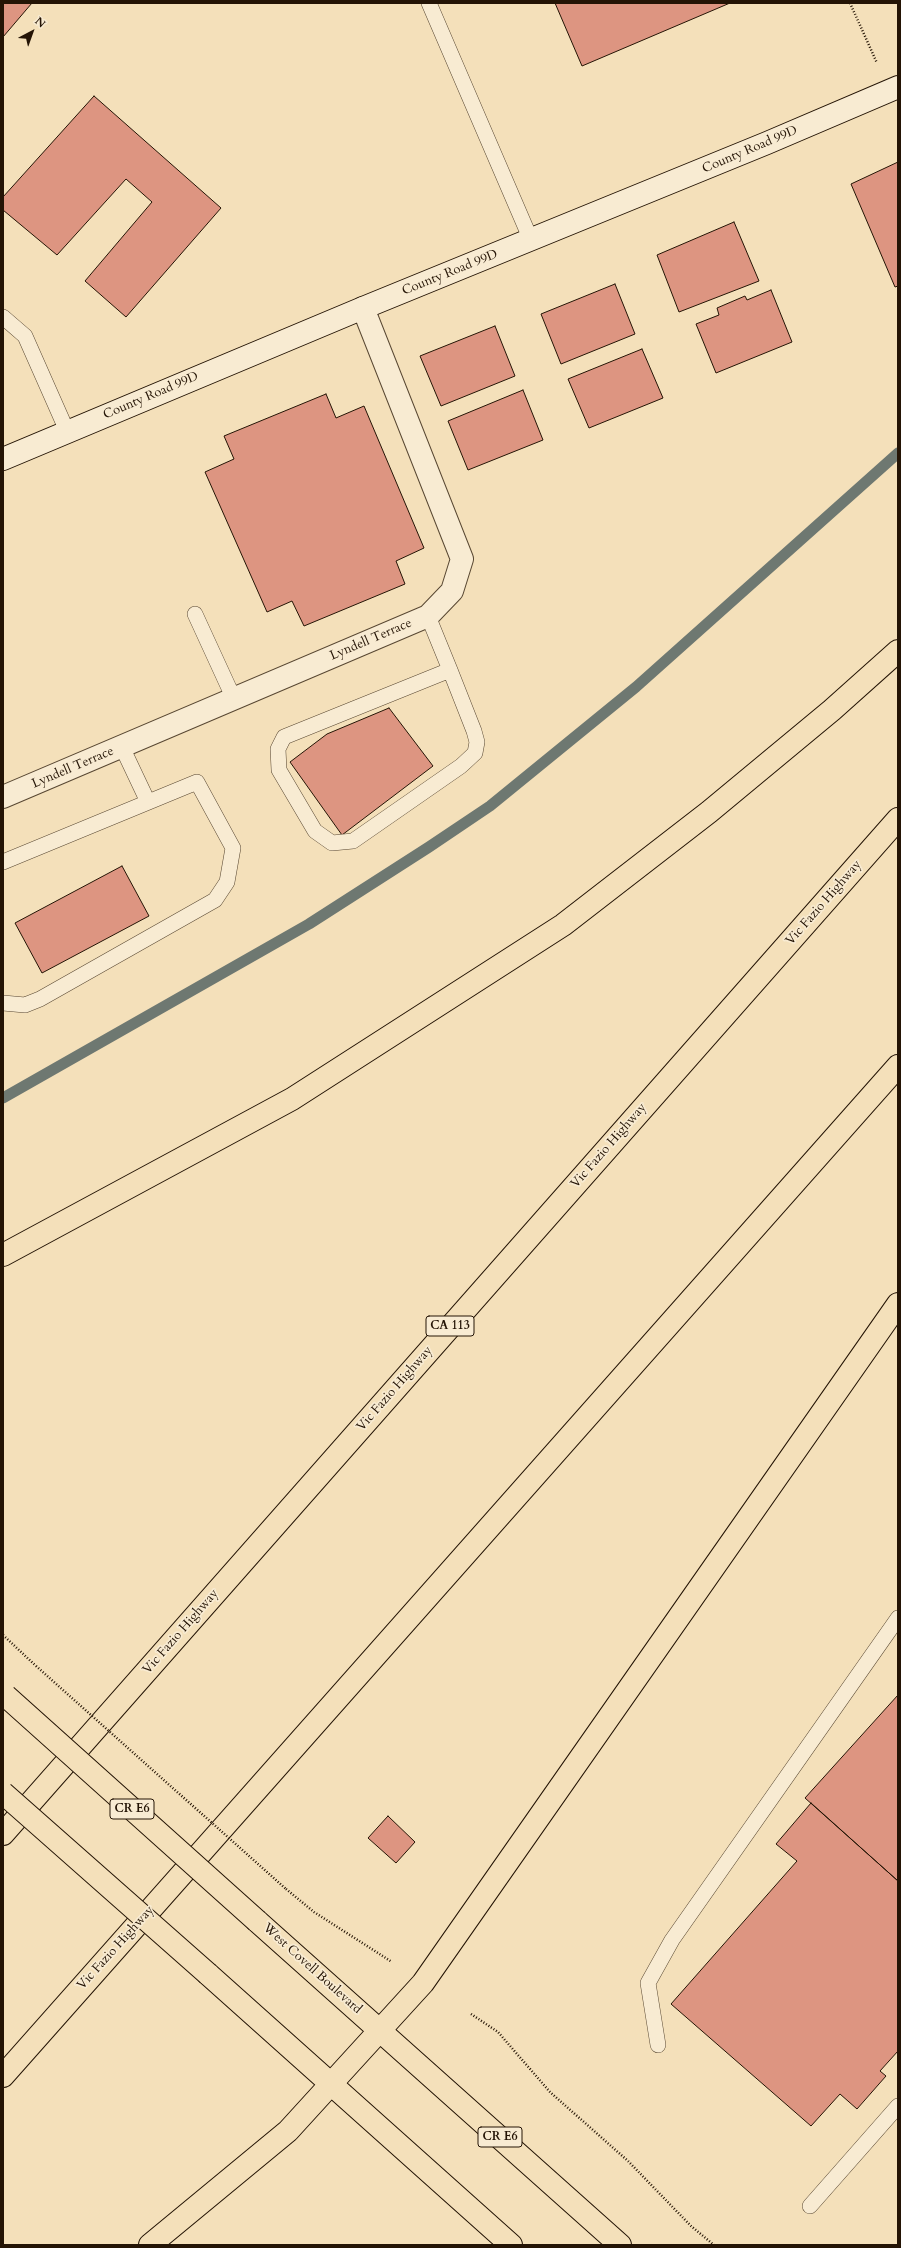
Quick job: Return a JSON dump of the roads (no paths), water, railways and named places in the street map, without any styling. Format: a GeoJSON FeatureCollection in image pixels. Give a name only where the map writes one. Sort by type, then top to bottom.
{"type":"FeatureCollection","features":[{"type":"Feature","properties":{"kind":"main road"},"geometry":{"type":"LineString","coordinates":[[3,1255],[292,1099],[564,925],[709,812],[832,710],[898,651]]}},
{"type":"Feature","properties":{"kind":"main road","name":"Vic Fazio Highway"},"geometry":{"type":"LineString","coordinates":[[3,1834],[898,819]]}},
{"type":"Feature","properties":{"kind":"main road","name":"Vic Fazio Highway"},"geometry":{"type":"LineString","coordinates":[[3,2076],[898,1066]]}},
{"type":"Feature","properties":{"kind":"main road"},"geometry":{"type":"LineString","coordinates":[[150,2245],[288,2131],[380,2030],[432,1970],[898,1304]]}},
{"type":"Feature","properties":{"kind":"main road","name":"West Covell Boulevard"},"geometry":{"type":"LineString","coordinates":[[4,1695],[620,2245]]}},
{"type":"Feature","properties":{"kind":"main road"},"geometry":{"type":"LineString","coordinates":[[3,1793],[332,2083],[511,2245]]}},
{"type":"Feature","properties":{"kind":"street","name":"County Road 99D"},"geometry":{"type":"LineString","coordinates":[[3,459],[362,308],[767,144],[893,89]]}},
{"type":"Feature","properties":{"kind":"street","name":"Lyndell Terrace"},"geometry":{"type":"LineString","coordinates":[[3,798],[428,616],[452,591],[462,559],[362,308]]}},
{"type":"Feature","properties":{"kind":"lane"},"geometry":{"type":"LineString","coordinates":[[429,3],[531,240]]}},
{"type":"Feature","properties":{"kind":"lane"},"geometry":{"type":"LineString","coordinates":[[3,317],[25,336],[67,431]]}},
{"type":"Feature","properties":{"kind":"lane"},"geometry":{"type":"LineString","coordinates":[[195,614],[234,699]]}},
{"type":"Feature","properties":{"kind":"lane"},"geometry":{"type":"LineString","coordinates":[[428,616],[450,670],[474,731],[477,742],[475,753],[461,766],[353,841],[332,843],[315,831],[279,770],[278,749],[284,737],[450,670]]}},
{"type":"Feature","properties":{"kind":"lane"},"geometry":{"type":"LineString","coordinates":[[122,746],[148,802]]}},
{"type":"Feature","properties":{"kind":"lane"},"geometry":{"type":"LineString","coordinates":[[3,862],[197,782],[232,848],[227,882],[215,900],[40,998],[24,1005],[3,1003]]}},
{"type":"Feature","properties":{"kind":"lane"},"geometry":{"type":"LineString","coordinates":[[658,2045],[648,1983],[672,1940],[898,1618]]}},
{"type":"Feature","properties":{"kind":"lane"},"geometry":{"type":"LineString","coordinates":[[810,2206],[898,2106]]}},
{"type":"Feature","properties":{"kind":"waterway"},"geometry":{"type":"LineString","coordinates":[[3,1098],[309,924],[490,806],[636,687],[898,453]]}}]}
